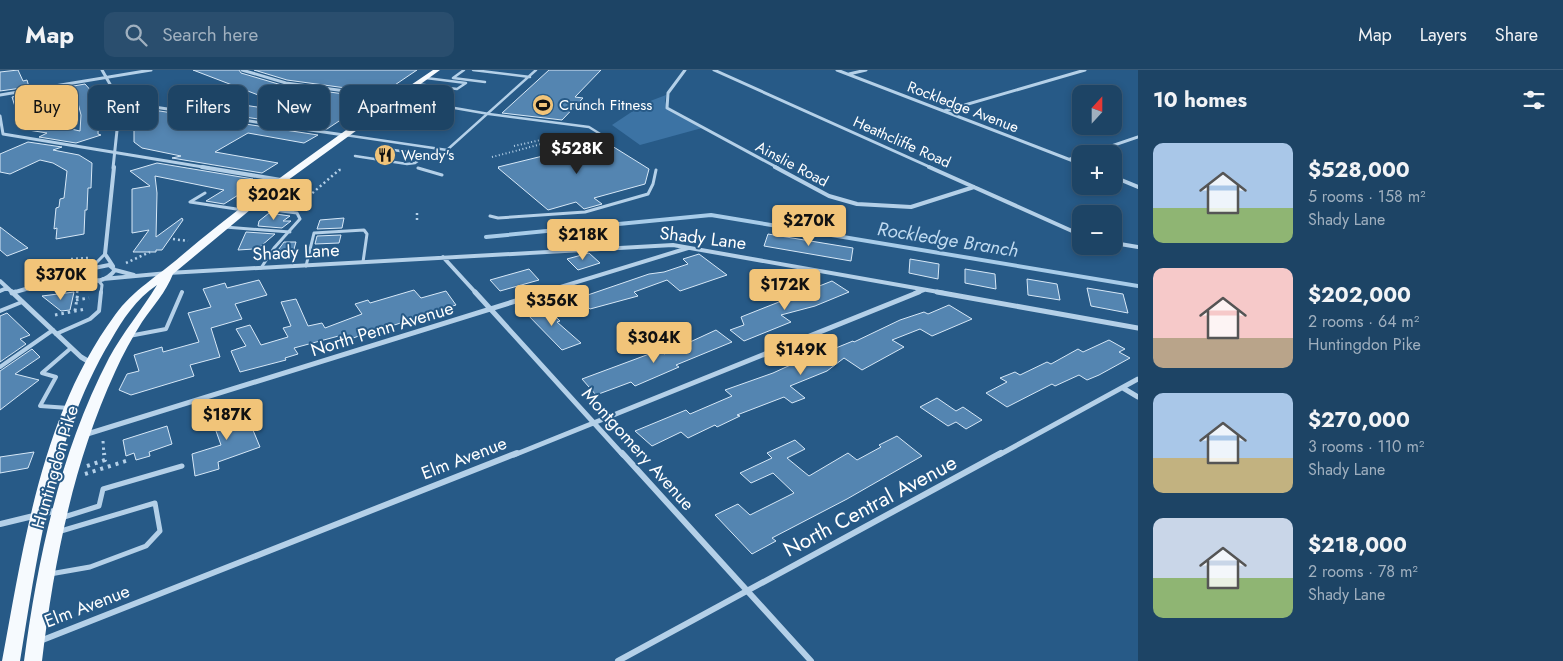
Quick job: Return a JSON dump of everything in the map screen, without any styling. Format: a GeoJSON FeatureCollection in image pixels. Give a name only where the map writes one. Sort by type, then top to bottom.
{"type":"FeatureCollection","features":[{"type":"Feature","properties":{"kind":"main road","name":"Huntingdon Pike"},"geometry":{"type":"LineString","coordinates":[[416,84],[437,70]]}},
{"type":"Feature","properties":{"kind":"main road","name":"Huntingdon Pike"},"geometry":{"type":"LineString","coordinates":[[32,661],[22,649],[26,576],[61,435],[91,363],[120,316],[146,287],[168,273],[281,180],[350,130]]}},
{"type":"Feature","properties":{"kind":"main road","name":"Huntingdon Pike"},"geometry":{"type":"LineString","coordinates":[[22,649],[47,574],[81,435],[107,374],[127,337],[162,288],[168,273]]}},
{"type":"Feature","properties":{"kind":"street"},"geometry":{"type":"LineString","coordinates":[[102,70],[110,85]]}},
{"type":"Feature","properties":{"kind":"street"},"geometry":{"type":"LineString","coordinates":[[0,94],[151,70]]}},
{"type":"Feature","properties":{"kind":"street"},"geometry":{"type":"LineString","coordinates":[[242,70],[286,82],[340,90]]}},
{"type":"Feature","properties":{"kind":"street","name":"Ainslie Road"},"geometry":{"type":"LineString","coordinates":[[685,70],[666,95],[665,102],[667,108],[829,196],[857,204],[911,207],[974,187]]}},
{"type":"Feature","properties":{"kind":"street","name":"Heathcliffe Road"},"geometry":{"type":"LineString","coordinates":[[714,70],[1072,231]]}},
{"type":"Feature","properties":{"kind":"street","name":"Rockledge Avenue"},"geometry":{"type":"LineString","coordinates":[[837,70],[1070,160]]}},
{"type":"Feature","properties":{"kind":"street"},"geometry":{"type":"LineString","coordinates":[[848,74],[866,70]]}},
{"type":"Feature","properties":{"kind":"street"},"geometry":{"type":"LineString","coordinates":[[944,112],[1085,70]]}},
{"type":"Feature","properties":{"kind":"street"},"geometry":{"type":"LineString","coordinates":[[158,107],[344,134]]}},
{"type":"Feature","properties":{"kind":"street"},"geometry":{"type":"LineString","coordinates":[[0,116],[1,134],[281,180]]}},
{"type":"Feature","properties":{"kind":"street"},"geometry":{"type":"LineString","coordinates":[[100,280],[112,275],[114,268],[105,254],[117,130]]}},
{"type":"Feature","properties":{"kind":"street"},"geometry":{"type":"LineString","coordinates":[[1114,145],[1138,137]]}},
{"type":"Feature","properties":{"kind":"street"},"geometry":{"type":"LineString","coordinates":[[1122,180],[1138,187]]}},
{"type":"Feature","properties":{"kind":"street"},"geometry":{"type":"LineString","coordinates":[[1122,244],[1138,247]]}},
{"type":"Feature","properties":{"kind":"street","name":"Shady Lane"},"geometry":{"type":"LineString","coordinates":[[42,285],[168,273],[655,245],[691,247],[1138,328]]}},
{"type":"Feature","properties":{"kind":"street","name":"North Penn Avenue"},"geometry":{"type":"LineString","coordinates":[[81,435],[216,395],[691,247]]}},
{"type":"Feature","properties":{"kind":"street","name":"Montgomery Avenue"},"geometry":{"type":"LineString","coordinates":[[443,258],[811,661]]}},
{"type":"Feature","properties":{"kind":"street"},"geometry":{"type":"LineString","coordinates":[[12,293],[104,265],[136,276]]}},
{"type":"Feature","properties":{"kind":"street"},"geometry":{"type":"LineString","coordinates":[[84,272],[82,277],[88,281]]}},
{"type":"Feature","properties":{"kind":"street"},"geometry":{"type":"LineString","coordinates":[[0,281],[71,348],[91,363]]}},
{"type":"Feature","properties":{"kind":"street"},"geometry":{"type":"LineString","coordinates":[[0,291],[7,288]]}},
{"type":"Feature","properties":{"kind":"street","name":"Elm Avenue"},"geometry":{"type":"LineString","coordinates":[[22,649],[594,424],[925,289]]}},
{"type":"Feature","properties":{"kind":"street","name":"North Central Avenue"},"geometry":{"type":"LineString","coordinates":[[618,661],[1138,380]]}},
{"type":"Feature","properties":{"kind":"street"},"geometry":{"type":"LineString","coordinates":[[1122,388],[1138,397]]}},
{"type":"Feature","properties":{"kind":"street"},"geometry":{"type":"LineString","coordinates":[[0,524],[40,514],[59,520]]}},
{"type":"Feature","properties":{"kind":"lane"},"geometry":{"type":"LineString","coordinates":[[464,70],[453,78],[485,82]]}},
{"type":"Feature","properties":{"kind":"lane"},"geometry":{"type":"LineString","coordinates":[[473,70],[530,77]]}},
{"type":"Feature","properties":{"kind":"lane"},"geometry":{"type":"LineString","coordinates":[[344,134],[447,150],[536,70]]}},
{"type":"Feature","properties":{"kind":"lane"},"geometry":{"type":"LineString","coordinates":[[416,84],[457,89],[466,83],[426,78]]}},
{"type":"Feature","properties":{"kind":"lane"},"geometry":{"type":"LineString","coordinates":[[454,108],[589,127],[605,137]]}},
{"type":"Feature","properties":{"kind":"lane"},"geometry":{"type":"LineString","coordinates":[[355,156],[407,164],[415,163],[422,158],[419,154],[381,148]]}},
{"type":"Feature","properties":{"kind":"lane"},"geometry":{"type":"LineString","coordinates":[[418,168],[442,174]]}},
{"type":"Feature","properties":{"kind":"lane"},"geometry":{"type":"LineString","coordinates":[[490,216],[498,218],[553,216],[586,212],[648,194],[653,184],[656,170]]}},
{"type":"Feature","properties":{"kind":"lane"},"geometry":{"type":"LineString","coordinates":[[205,192],[190,202],[297,213],[300,219],[290,232],[276,244],[261,268]]}},
{"type":"Feature","properties":{"kind":"lane"},"geometry":{"type":"LineString","coordinates":[[223,226],[290,232]]}},
{"type":"Feature","properties":{"kind":"lane"},"geometry":{"type":"LineString","coordinates":[[306,266],[314,233],[364,230],[367,234],[364,262]]}},
{"type":"Feature","properties":{"kind":"lane"},"geometry":{"type":"LineString","coordinates":[[91,268],[105,254]]}},
{"type":"Feature","properties":{"kind":"lane"},"geometry":{"type":"LineString","coordinates":[[0,367],[54,332],[90,319],[99,311],[102,285],[100,280]]}},
{"type":"Feature","properties":{"kind":"lane"},"geometry":{"type":"LineString","coordinates":[[127,337],[166,328],[182,292]]}},
{"type":"Feature","properties":{"kind":"lane"},"geometry":{"type":"LineString","coordinates":[[0,311],[22,302]]}},
{"type":"Feature","properties":{"kind":"lane"},"geometry":{"type":"LineString","coordinates":[[71,348],[42,373],[56,377],[40,406],[72,409]]}},
{"type":"Feature","properties":{"kind":"lane"},"geometry":{"type":"LineString","coordinates":[[59,520],[99,506],[102,489],[182,466]]}},
{"type":"Feature","properties":{"kind":"lane"},"geometry":{"type":"LineString","coordinates":[[47,574],[90,567],[146,546],[160,531],[155,503],[59,520]]}},
{"type":"Feature","properties":{"kind":"path"},"geometry":{"type":"LineString","coordinates":[[514,146],[544,139]]}},
{"type":"Feature","properties":{"kind":"path"},"geometry":{"type":"LineString","coordinates":[[492,157],[549,142]]}},
{"type":"Feature","properties":{"kind":"path"},"geometry":{"type":"LineString","coordinates":[[301,203],[339,170],[343,170]]}},
{"type":"Feature","properties":{"kind":"path"},"geometry":{"type":"LineString","coordinates":[[417,213],[417,221]]}},
{"type":"Feature","properties":{"kind":"path"},"geometry":{"type":"LineString","coordinates":[[172,239],[188,241]]}},
{"type":"Feature","properties":{"kind":"path"},"geometry":{"type":"LineString","coordinates":[[125,263],[150,252]]}},
{"type":"Feature","properties":{"kind":"path"},"geometry":{"type":"LineString","coordinates":[[71,259],[93,258]]}},
{"type":"Feature","properties":{"kind":"path"},"geometry":{"type":"LineString","coordinates":[[75,311],[78,286]]}},
{"type":"Feature","properties":{"kind":"path"},"geometry":{"type":"LineString","coordinates":[[76,300],[89,298]]}},
{"type":"Feature","properties":{"kind":"path"},"geometry":{"type":"LineString","coordinates":[[55,315],[88,309]]}},
{"type":"Feature","properties":{"kind":"path"},"geometry":{"type":"LineString","coordinates":[[82,468],[105,460],[103,441]]}},
{"type":"Feature","properties":{"kind":"path"},"geometry":{"type":"LineString","coordinates":[[80,476],[129,460]]}},
{"type":"Feature","properties":{"kind":"shaded area"},"geometry":{"type":"Polygon","coordinates":[[[666,95],[667,108],[702,128],[640,145],[612,125],[645,103],[666,95]]]}},
{"type":"Feature","properties":{"kind":"building"},"geometry":{"type":"Polygon","coordinates":[[[18,70],[23,81],[27,80],[28,85],[15,85],[15,89],[0,91],[0,72],[18,70]]]}},
{"type":"Feature","properties":{"kind":"building"},"geometry":{"type":"Polygon","coordinates":[[[193,70],[239,70],[241,73],[282,85],[258,85],[258,95],[248,91],[248,85],[232,85],[193,70]]]}},
{"type":"Feature","properties":{"kind":"building"},"geometry":{"type":"Polygon","coordinates":[[[254,70],[417,70],[395,85],[340,85],[340,87],[287,80],[254,70]]]}},
{"type":"Feature","properties":{"kind":"building"},"geometry":{"type":"Polygon","coordinates":[[[549,70],[601,70],[575,97],[583,98],[562,120],[502,113],[549,70]]]}},
{"type":"Feature","properties":{"kind":"building"},"geometry":{"type":"Polygon","coordinates":[[[85,84],[88,87],[88,130],[98,130],[98,134],[101,135],[76,143],[39,137],[47,133],[28,130],[80,131],[81,115],[78,103],[78,85],[85,84]]]}},
{"type":"Feature","properties":{"kind":"building"},"geometry":{"type":"Polygon","coordinates":[[[330,92],[340,93],[340,120],[330,127],[330,92]]]}},
{"type":"Feature","properties":{"kind":"building"},"geometry":{"type":"Polygon","coordinates":[[[248,106],[258,107],[258,119],[248,118],[248,106]]]}},
{"type":"Feature","properties":{"kind":"building"},"geometry":{"type":"Polygon","coordinates":[[[158,111],[168,112],[168,130],[248,130],[248,124],[258,126],[258,130],[285,130],[318,135],[304,143],[248,133],[215,152],[278,163],[262,173],[172,158],[181,156],[142,148],[134,142],[134,130],[158,130],[158,111]]]}},
{"type":"Feature","properties":{"kind":"building"},"geometry":{"type":"Polygon","coordinates":[[[604,141],[649,169],[645,184],[594,198],[602,204],[584,209],[576,202],[548,210],[498,168],[498,167],[604,141]]]}},
{"type":"Feature","properties":{"kind":"building"},"geometry":{"type":"Polygon","coordinates":[[[28,142],[62,147],[53,150],[79,155],[92,163],[91,188],[88,188],[84,234],[56,239],[57,228],[54,229],[56,208],[59,207],[60,199],[64,198],[67,171],[53,163],[40,160],[10,174],[0,172],[0,154],[28,142]]]}},
{"type":"Feature","properties":{"kind":"building"},"geometry":{"type":"Polygon","coordinates":[[[157,163],[253,179],[251,180],[254,185],[224,204],[206,201],[224,190],[155,176],[157,193],[156,237],[182,218],[183,220],[162,250],[156,250],[156,252],[133,252],[149,230],[132,233],[132,189],[150,186],[130,171],[157,163]]]}},
{"type":"Feature","properties":{"kind":"building"},"geometry":{"type":"Polygon","coordinates":[[[269,213],[290,216],[283,221],[291,221],[282,228],[258,226],[259,221],[269,213]]]}},
{"type":"Feature","properties":{"kind":"building"},"geometry":{"type":"Polygon","coordinates":[[[344,218],[342,228],[317,229],[320,220],[344,218]]]}},
{"type":"Feature","properties":{"kind":"building"},"geometry":{"type":"Polygon","coordinates":[[[0,227],[28,248],[7,256],[0,250],[0,227]]]}},
{"type":"Feature","properties":{"kind":"building"},"geometry":{"type":"Polygon","coordinates":[[[246,232],[275,234],[254,252],[254,249],[238,250],[246,232]]]}},
{"type":"Feature","properties":{"kind":"building"},"geometry":{"type":"Polygon","coordinates":[[[768,234],[853,248],[851,261],[764,246],[768,234]]]}},
{"type":"Feature","properties":{"kind":"building"},"geometry":{"type":"Polygon","coordinates":[[[341,235],[339,243],[315,244],[317,236],[341,235]]]}},
{"type":"Feature","properties":{"kind":"building"},"geometry":{"type":"Polygon","coordinates":[[[284,242],[296,242],[292,256],[273,257],[284,242]]]}},
{"type":"Feature","properties":{"kind":"building"},"geometry":{"type":"Polygon","coordinates":[[[589,253],[600,263],[578,270],[567,259],[589,253]]]}},
{"type":"Feature","properties":{"kind":"building"},"geometry":{"type":"Polygon","coordinates":[[[699,254],[727,275],[680,291],[667,280],[634,292],[638,296],[590,309],[579,298],[649,274],[664,272],[688,264],[683,259],[699,254]]]}},
{"type":"Feature","properties":{"kind":"building"},"geometry":{"type":"Polygon","coordinates":[[[910,259],[939,264],[938,279],[909,273],[910,259]]]}},
{"type":"Feature","properties":{"kind":"building"},"geometry":{"type":"Polygon","coordinates":[[[529,269],[539,280],[500,291],[490,280],[529,269]]]}},
{"type":"Feature","properties":{"kind":"building"},"geometry":{"type":"Polygon","coordinates":[[[965,269],[995,274],[996,289],[965,283],[965,269]]]}},
{"type":"Feature","properties":{"kind":"building"},"geometry":{"type":"Polygon","coordinates":[[[1027,279],[1057,284],[1060,300],[1028,295],[1027,279]]]}},
{"type":"Feature","properties":{"kind":"building"},"geometry":{"type":"Polygon","coordinates":[[[259,280],[267,295],[235,304],[242,319],[211,328],[220,357],[190,365],[194,376],[131,395],[119,390],[127,374],[139,371],[134,355],[162,347],[163,352],[199,342],[188,313],[211,307],[203,289],[225,283],[227,288],[259,280]]]}},
{"type":"Feature","properties":{"kind":"building"},"geometry":{"type":"Polygon","coordinates":[[[832,281],[849,292],[815,306],[781,315],[791,322],[744,341],[730,330],[744,325],[741,317],[832,281]]]}},
{"type":"Feature","properties":{"kind":"building"},"geometry":{"type":"Polygon","coordinates":[[[1087,288],[1123,294],[1128,313],[1091,306],[1087,288]]]}},
{"type":"Feature","properties":{"kind":"building"},"geometry":{"type":"Polygon","coordinates":[[[414,290],[421,298],[446,291],[456,305],[379,330],[378,328],[351,339],[346,334],[294,348],[298,354],[285,358],[286,360],[240,372],[231,351],[246,346],[236,329],[250,325],[261,345],[288,337],[283,328],[291,326],[281,302],[296,299],[308,326],[322,323],[325,328],[362,314],[355,304],[368,300],[370,303],[414,290]]]}},
{"type":"Feature","properties":{"kind":"building"},"geometry":{"type":"Polygon","coordinates":[[[74,292],[70,310],[61,311],[42,296],[74,292]]]}},
{"type":"Feature","properties":{"kind":"building"},"geometry":{"type":"Polygon","coordinates":[[[544,305],[560,321],[557,322],[581,343],[562,350],[524,311],[544,305]]]}},
{"type":"Feature","properties":{"kind":"building"},"geometry":{"type":"Polygon","coordinates":[[[949,305],[972,319],[932,336],[920,329],[892,340],[904,347],[862,370],[844,358],[827,371],[790,386],[805,398],[792,403],[784,397],[737,415],[740,416],[688,438],[681,432],[652,446],[635,431],[686,410],[690,414],[732,396],[725,390],[773,373],[808,357],[819,349],[826,352],[854,342],[900,320],[924,312],[928,314],[949,305]]]}},
{"type":"Feature","properties":{"kind":"building"},"geometry":{"type":"Polygon","coordinates":[[[7,313],[30,335],[20,339],[26,344],[0,362],[0,316],[7,313]]]}},
{"type":"Feature","properties":{"kind":"building"},"geometry":{"type":"Polygon","coordinates":[[[716,330],[732,342],[676,365],[679,367],[635,386],[631,382],[596,395],[582,379],[660,350],[664,354],[716,330]]]}},
{"type":"Feature","properties":{"kind":"building"},"geometry":{"type":"Polygon","coordinates":[[[1109,340],[1125,349],[1119,352],[1130,358],[1099,375],[1087,380],[1079,375],[1055,386],[1052,384],[1007,407],[986,393],[1007,382],[1000,378],[1015,372],[1020,375],[1047,362],[1051,364],[1078,349],[1083,352],[1109,340]]]}},
{"type":"Feature","properties":{"kind":"building"},"geometry":{"type":"Polygon","coordinates":[[[32,349],[40,357],[15,374],[39,380],[0,410],[0,371],[32,349]]]}},
{"type":"Feature","properties":{"kind":"building"},"geometry":{"type":"Polygon","coordinates":[[[937,398],[956,411],[963,407],[982,420],[966,429],[956,422],[948,426],[920,407],[937,398]]]}},
{"type":"Feature","properties":{"kind":"building"},"geometry":{"type":"Polygon","coordinates":[[[243,406],[260,447],[218,462],[219,469],[195,476],[192,454],[221,445],[211,417],[243,406]]]}},
{"type":"Feature","properties":{"kind":"building"},"geometry":{"type":"Polygon","coordinates":[[[167,426],[172,444],[149,452],[150,456],[136,460],[134,453],[126,456],[123,440],[167,426]]]}},
{"type":"Feature","properties":{"kind":"building"},"geometry":{"type":"Polygon","coordinates":[[[897,436],[922,456],[847,499],[772,538],[776,541],[752,554],[715,515],[738,504],[750,515],[794,493],[773,473],[751,483],[740,473],[772,458],[767,453],[795,440],[805,449],[787,458],[809,476],[848,453],[857,460],[881,447],[879,445],[897,436]]]}},
{"type":"Feature","properties":{"kind":"building"},"geometry":{"type":"Polygon","coordinates":[[[34,452],[28,468],[0,473],[0,457],[34,452]]]}},
{"type":"Feature","properties":{"kind":"waterway","name":"Rockledge Branch"},"geometry":{"type":"LineString","coordinates":[[486,237],[711,215],[1138,286]]}},
{"type":"Feature","properties":{"kind":"place","name":"Crunch Fitness"},"geometry":{"type":"Point","coordinates":[543,105]}},
{"type":"Feature","properties":{"kind":"place","name":"Wendy's"},"geometry":{"type":"Point","coordinates":[385,155]}}]}
